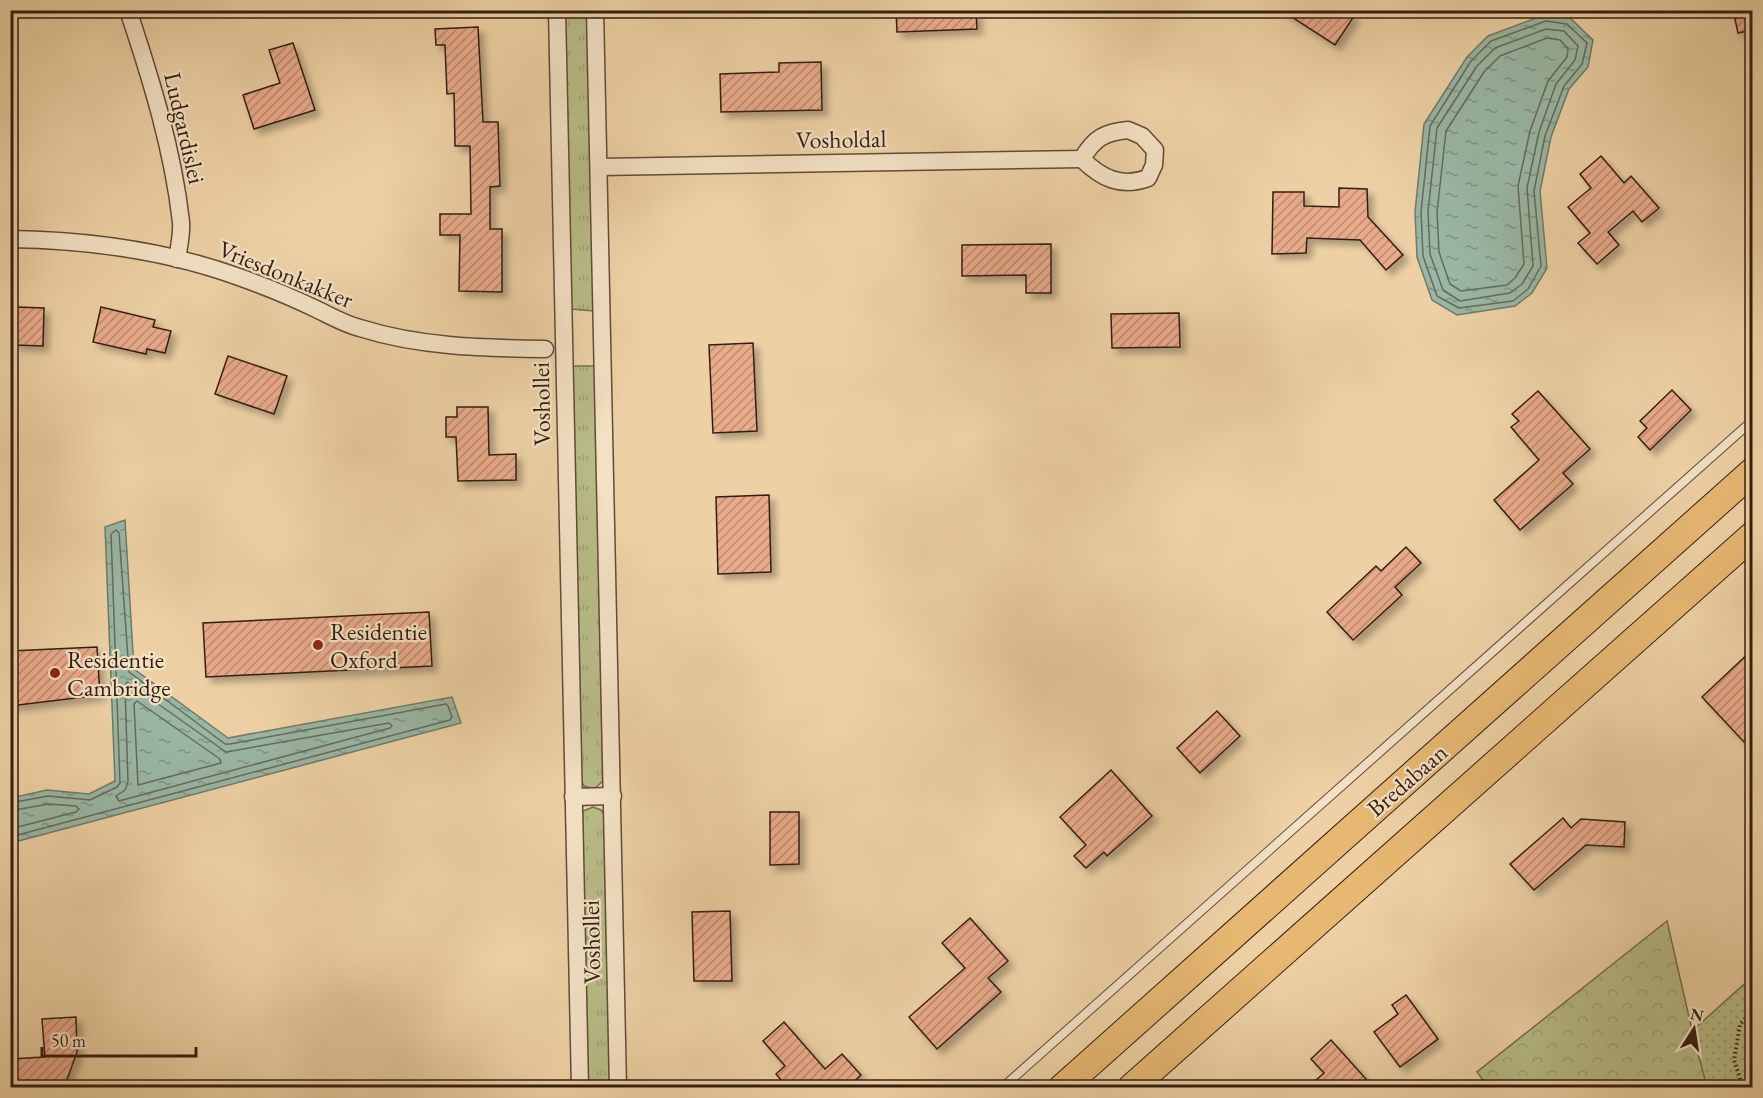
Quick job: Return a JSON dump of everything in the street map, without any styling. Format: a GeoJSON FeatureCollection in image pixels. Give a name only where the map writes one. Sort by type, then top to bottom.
{"type":"FeatureCollection","features":[{"type":"Feature","properties":{"kind":"main road","name":"Bredabaan"},"geometry":{"type":"LineString","coordinates":[[1062,1088],[1752,472]]}},
{"type":"Feature","properties":{"kind":"main road","name":"Bredabaan"},"geometry":{"type":"LineString","coordinates":[[1131,1088],[1752,536]]}},
{"type":"Feature","properties":{"kind":"street","name":"Ludgardislei"},"geometry":{"type":"LineString","coordinates":[[128,10],[148,72],[167,145],[181,224],[177,259]]}},
{"type":"Feature","properties":{"kind":"street","name":"Voshollei"},"geometry":{"type":"LineString","coordinates":[[557,10],[580,1088]]}},
{"type":"Feature","properties":{"kind":"street","name":"Voshollei"},"geometry":{"type":"LineString","coordinates":[[595,10],[618,1088]]}},
{"type":"Feature","properties":{"kind":"street","name":"Vosholdal"},"geometry":{"type":"LineString","coordinates":[[600,167],[1082,159]]}},
{"type":"Feature","properties":{"kind":"street","name":"Vriesdonkakker"},"geometry":{"type":"LineString","coordinates":[[10,239],[112,247],[177,259],[236,276],[284,294],[357,328],[387,335],[446,346],[544,349]]}},
{"type":"Feature","properties":{"kind":"street"},"geometry":{"type":"LineString","coordinates":[[573,797],[613,796]]}},
{"type":"Feature","properties":{"kind":"lane"},"geometry":{"type":"LineString","coordinates":[[1002,1088],[1752,421]]}},
{"type":"Feature","properties":{"kind":"path"},"geometry":{"type":"LineString","coordinates":[[1743,1088],[1734,1060],[1740,1024],[1752,1012]]}},
{"type":"Feature","properties":{"kind":"green space"},"geometry":{"type":"Polygon","coordinates":[[[565,11],[588,11],[594,311],[571,309],[565,11]]]}},
{"type":"Feature","properties":{"kind":"green space"},"geometry":{"type":"Polygon","coordinates":[[[572,366],[595,366],[603,781],[594,789],[584,786],[581,780],[572,366]]]}},
{"type":"Feature","properties":{"kind":"green space"},"geometry":{"type":"Polygon","coordinates":[[[593,807],[604,814],[610,1087],[586,1087],[582,816],[583,811],[593,807]]]}},
{"type":"Feature","properties":{"kind":"green space"},"geometry":{"type":"Polygon","coordinates":[[[1667,921],[1692,1030],[1752,1087],[1488,1087],[1477,1072],[1667,921]]]}},
{"type":"Feature","properties":{"kind":"green space"},"geometry":{"type":"Polygon","coordinates":[[[1752,977],[1752,1087],[1707,1087],[1692,1031],[1752,977]]]}},
{"type":"Feature","properties":{"kind":"water"},"geometry":{"type":"Polygon","coordinates":[[[1544,15],[1570,18],[1593,40],[1588,67],[1569,89],[1551,137],[1540,191],[1547,268],[1532,293],[1515,306],[1457,315],[1432,300],[1417,257],[1415,212],[1424,124],[1467,57],[1488,36],[1544,15]]]}},
{"type":"Feature","properties":{"kind":"water"},"geometry":{"type":"Polygon","coordinates":[[[125,520],[134,669],[228,738],[452,697],[461,723],[11,843],[11,798],[47,790],[89,794],[115,781],[105,527],[125,520]]]}},
{"type":"Feature","properties":{"kind":"building"},"geometry":{"type":"Polygon","coordinates":[[[896,10],[976,10],[977,29],[897,32],[896,10]]]}},
{"type":"Feature","properties":{"kind":"building"},"geometry":{"type":"Polygon","coordinates":[[[1281,10],[1345,10],[1354,16],[1335,45],[1281,10]]]}},
{"type":"Feature","properties":{"kind":"building"},"geometry":{"type":"Polygon","coordinates":[[[1733,10],[1752,10],[1752,30],[1738,33],[1733,10]]]}},
{"type":"Feature","properties":{"kind":"building"},"geometry":{"type":"Polygon","coordinates":[[[478,27],[483,122],[498,122],[500,186],[490,187],[490,229],[502,229],[502,292],[459,291],[460,235],[440,235],[440,214],[471,214],[470,146],[455,146],[454,93],[447,94],[445,45],[436,45],[435,29],[478,27]]]}},
{"type":"Feature","properties":{"kind":"building"},"geometry":{"type":"Polygon","coordinates":[[[293,43],[315,110],[254,129],[243,95],[280,83],[269,50],[293,43]]]}},
{"type":"Feature","properties":{"kind":"building"},"geometry":{"type":"Polygon","coordinates":[[[821,62],[822,110],[721,112],[720,74],[779,72],[779,63],[821,62]]]}},
{"type":"Feature","properties":{"kind":"building"},"geometry":{"type":"Polygon","coordinates":[[[1601,156],[1624,183],[1631,176],[1659,208],[1642,222],[1633,211],[1608,232],[1619,245],[1597,264],[1578,243],[1590,233],[1568,207],[1591,188],[1580,174],[1601,156]]]}},
{"type":"Feature","properties":{"kind":"building"},"geometry":{"type":"Polygon","coordinates":[[[1339,188],[1367,189],[1368,217],[1403,255],[1386,270],[1360,240],[1307,238],[1306,253],[1272,254],[1273,192],[1304,192],[1304,206],[1339,207],[1339,188]]]}},
{"type":"Feature","properties":{"kind":"building"},"geometry":{"type":"Polygon","coordinates":[[[1051,244],[1051,293],[1026,293],[1026,275],[962,276],[962,245],[1051,244]]]}},
{"type":"Feature","properties":{"kind":"building"},"geometry":{"type":"Polygon","coordinates":[[[17,307],[44,308],[43,346],[15,345],[15,341],[10,340],[10,312],[17,312],[17,307]]]}},
{"type":"Feature","properties":{"kind":"building"},"geometry":{"type":"Polygon","coordinates":[[[101,307],[155,320],[153,327],[171,331],[165,353],[147,349],[146,354],[93,342],[101,307]]]}},
{"type":"Feature","properties":{"kind":"building"},"geometry":{"type":"Polygon","coordinates":[[[1179,313],[1180,347],[1112,348],[1111,314],[1179,313]]]}},
{"type":"Feature","properties":{"kind":"building"},"geometry":{"type":"Polygon","coordinates":[[[753,343],[757,431],[713,433],[709,345],[753,343]]]}},
{"type":"Feature","properties":{"kind":"building"},"geometry":{"type":"Polygon","coordinates":[[[228,356],[287,376],[274,414],[215,394],[228,356]]]}},
{"type":"Feature","properties":{"kind":"building"},"geometry":{"type":"Polygon","coordinates":[[[1672,390],[1691,410],[1650,450],[1638,437],[1647,428],[1640,421],[1672,390]]]}},
{"type":"Feature","properties":{"kind":"building"},"geometry":{"type":"Polygon","coordinates":[[[1538,391],[1590,449],[1563,473],[1573,484],[1520,530],[1494,500],[1539,460],[1511,427],[1519,421],[1512,414],[1538,391]]]}},
{"type":"Feature","properties":{"kind":"building"},"geometry":{"type":"Polygon","coordinates":[[[457,407],[488,407],[489,455],[516,454],[516,480],[458,481],[456,437],[446,437],[446,417],[457,417],[457,407]]]}},
{"type":"Feature","properties":{"kind":"building"},"geometry":{"type":"Polygon","coordinates":[[[769,495],[771,572],[718,574],[716,497],[769,495]]]}},
{"type":"Feature","properties":{"kind":"building"},"geometry":{"type":"Polygon","coordinates":[[[1406,547],[1421,563],[1395,587],[1402,595],[1353,640],[1327,612],[1376,566],[1381,571],[1406,547]]]}},
{"type":"Feature","properties":{"kind":"building","name":"Residentie Oxford"},"geometry":{"type":"Polygon","coordinates":[[[429,612],[432,666],[206,677],[203,623],[429,612]]]}},
{"type":"Feature","properties":{"kind":"building","name":"Residentie Cambridge"},"geometry":{"type":"Polygon","coordinates":[[[97,647],[100,695],[10,706],[10,651],[97,647]]]}},
{"type":"Feature","properties":{"kind":"building"},"geometry":{"type":"Polygon","coordinates":[[[1752,650],[1752,734],[1744,742],[1702,697],[1752,650]]]}},
{"type":"Feature","properties":{"kind":"building"},"geometry":{"type":"Polygon","coordinates":[[[1217,711],[1240,736],[1200,773],[1177,748],[1217,711]]]}},
{"type":"Feature","properties":{"kind":"building"},"geometry":{"type":"Polygon","coordinates":[[[1111,770],[1152,816],[1107,856],[1104,852],[1086,868],[1074,856],[1086,845],[1060,817],[1111,770]]]}},
{"type":"Feature","properties":{"kind":"building"},"geometry":{"type":"Polygon","coordinates":[[[770,812],[799,812],[799,864],[770,865],[770,812]]]}},
{"type":"Feature","properties":{"kind":"building"},"geometry":{"type":"Polygon","coordinates":[[[1563,818],[1571,828],[1581,819],[1625,822],[1624,847],[1586,845],[1534,890],[1510,864],[1563,818]]]}},
{"type":"Feature","properties":{"kind":"building"},"geometry":{"type":"Polygon","coordinates":[[[730,911],[732,981],[694,981],[692,912],[730,911]]]}},
{"type":"Feature","properties":{"kind":"building"},"geometry":{"type":"Polygon","coordinates":[[[970,918],[1008,961],[988,978],[1001,992],[937,1049],[909,1017],[965,968],[942,943],[970,918]]]}},
{"type":"Feature","properties":{"kind":"building"},"geometry":{"type":"Polygon","coordinates":[[[1406,995],[1438,1039],[1400,1067],[1374,1032],[1398,1014],[1392,1005],[1406,995]]]}},
{"type":"Feature","properties":{"kind":"building"},"geometry":{"type":"Polygon","coordinates":[[[76,1017],[77,1052],[64,1088],[10,1088],[10,1059],[45,1057],[42,1019],[76,1017]]]}},
{"type":"Feature","properties":{"kind":"building"},"geometry":{"type":"Polygon","coordinates":[[[784,1022],[825,1069],[842,1054],[861,1075],[848,1088],[788,1088],[776,1074],[785,1066],[763,1041],[784,1022]]]}},
{"type":"Feature","properties":{"kind":"building"},"geometry":{"type":"Polygon","coordinates":[[[1331,1040],[1374,1088],[1307,1088],[1324,1073],[1311,1059],[1331,1040]]]}},
{"type":"Feature","properties":{"kind":"place","name":"Residentie Oxford"},"geometry":{"type":"Point","coordinates":[318,645]}},
{"type":"Feature","properties":{"kind":"place","name":"Residentie Cambridge"},"geometry":{"type":"Point","coordinates":[55,673]}}]}
